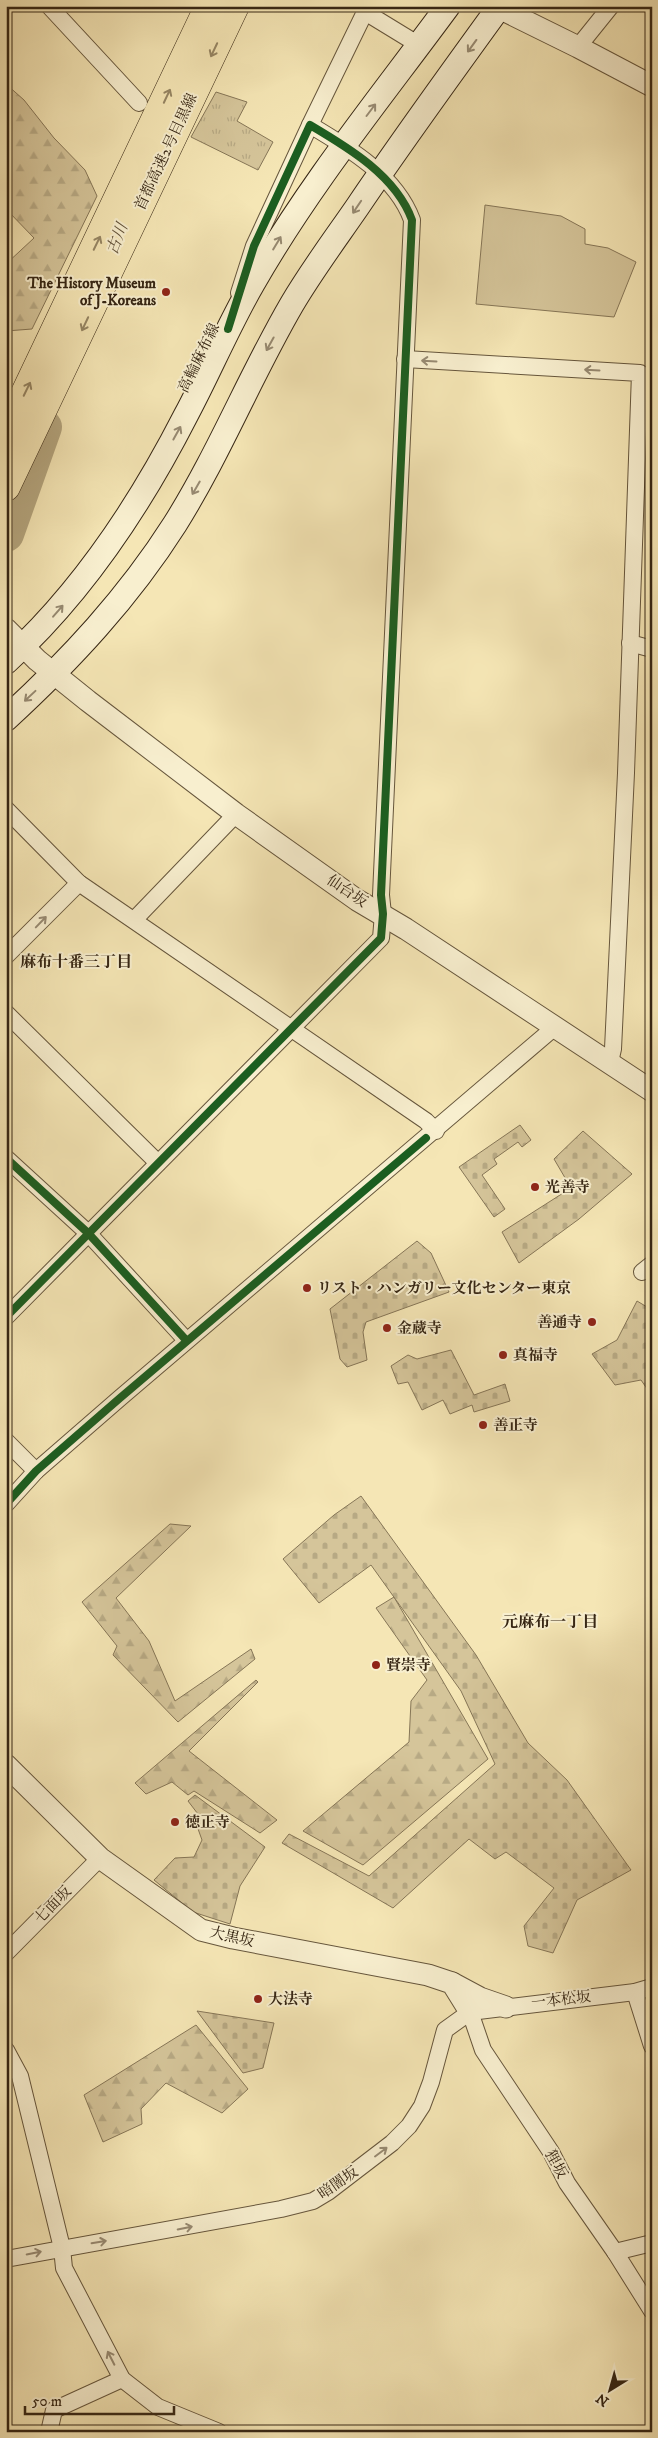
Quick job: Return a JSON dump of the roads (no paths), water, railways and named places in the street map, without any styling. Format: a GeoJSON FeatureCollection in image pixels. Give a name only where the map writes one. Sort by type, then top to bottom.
{"type":"FeatureCollection","features":[{"type":"Feature","properties":{"kind":"highway","name":"首都高速2号目黒線"},"geometry":{"type":"LineString","coordinates":[[6,433],[209,6]]}},
{"type":"Feature","properties":{"kind":"highway","name":"首都高速2号目黒線"},"geometry":{"type":"LineString","coordinates":[[6,487],[235,6]]}},
{"type":"Feature","properties":{"kind":"main road","name":"高輪麻布線"},"geometry":{"type":"LineString","coordinates":[[6,662],[44,627],[84,579],[130,514],[186,416],[228,329],[290,222],[344,145],[448,6]]}},
{"type":"Feature","properties":{"kind":"main road"},"geometry":{"type":"LineString","coordinates":[[6,719],[54,674],[116,606],[175,524],[202,478],[240,400],[293,303],[380,174],[498,7]]}},
{"type":"Feature","properties":{"kind":"street"},"geometry":{"type":"LineString","coordinates":[[49,6],[139,103]]}},
{"type":"Feature","properties":{"kind":"street"},"geometry":{"type":"LineString","coordinates":[[578,47],[611,6]]}},
{"type":"Feature","properties":{"kind":"street"},"geometry":{"type":"LineString","coordinates":[[498,7],[652,86]]}},
{"type":"Feature","properties":{"kind":"street"},"geometry":{"type":"LineString","coordinates":[[228,329],[254,246],[366,9],[419,45]]}},
{"type":"Feature","properties":{"kind":"street"},"geometry":{"type":"LineString","coordinates":[[6,1317],[381,938],[383,914],[381,895],[412,220],[406,202],[380,174],[344,145],[310,125]]}},
{"type":"Feature","properties":{"kind":"street"},"geometry":{"type":"LineString","coordinates":[[405,359],[640,373],[616,1000],[613,1049],[610,1062]]}},
{"type":"Feature","properties":{"kind":"street","name":"仙台坂"},"geometry":{"type":"LineString","coordinates":[[6,629],[54,674],[236,814],[357,900],[383,914],[652,1091]]}},
{"type":"Feature","properties":{"kind":"street"},"geometry":{"type":"LineString","coordinates":[[630,643],[652,649]]}},
{"type":"Feature","properties":{"kind":"street"},"geometry":{"type":"LineString","coordinates":[[6,809],[79,883],[290,1030],[426,1121],[436,1131]]}},
{"type":"Feature","properties":{"kind":"street"},"geometry":{"type":"LineString","coordinates":[[134,920],[236,814]]}},
{"type":"Feature","properties":{"kind":"street"},"geometry":{"type":"LineString","coordinates":[[6,956],[79,883]]}},
{"type":"Feature","properties":{"kind":"street"},"geometry":{"type":"LineString","coordinates":[[6,1013],[158,1163]]}},
{"type":"Feature","properties":{"kind":"street"},"geometry":{"type":"LineString","coordinates":[[6,1504],[36,1471],[186,1340],[436,1131],[555,1027]]}},
{"type":"Feature","properties":{"kind":"street"},"geometry":{"type":"LineString","coordinates":[[6,1158],[88,1233],[186,1340]]}},
{"type":"Feature","properties":{"kind":"street"},"geometry":{"type":"LineString","coordinates":[[6,1441],[36,1471]]}},
{"type":"Feature","properties":{"kind":"street","name":"大黒坂"},"geometry":{"type":"LineString","coordinates":[[6,1765],[100,1858],[201,1930],[233,1938],[428,1975],[452,1983],[480,1998],[506,2007]]}},
{"type":"Feature","properties":{"kind":"street","name":"七面坂"},"geometry":{"type":"LineString","coordinates":[[6,1953],[100,1858]]}},
{"type":"Feature","properties":{"kind":"street"},"geometry":{"type":"LineString","coordinates":[[452,1983],[470,2012]]}},
{"type":"Feature","properties":{"kind":"street","name":"一本松坂"},"geometry":{"type":"LineString","coordinates":[[470,2012],[635,1992],[652,1987]]}},
{"type":"Feature","properties":{"kind":"street"},"geometry":{"type":"LineString","coordinates":[[635,1992],[652,2046]]}},
{"type":"Feature","properties":{"kind":"street","name":"暗闇坂"},"geometry":{"type":"LineString","coordinates":[[6,2259],[187,2227],[313,2201],[328,2192],[392,2143],[410,2126],[422,2106],[431,2082],[445,2030],[470,2012]]}},
{"type":"Feature","properties":{"kind":"street","name":"狸坂"},"geometry":{"type":"LineString","coordinates":[[470,2012],[483,2050],[551,2152],[566,2183],[615,2252],[652,2311]]}},
{"type":"Feature","properties":{"kind":"street"},"geometry":{"type":"LineString","coordinates":[[6,2050],[20,2076],[62,2248],[64,2268],[122,2379],[158,2407],[220,2432]]}},
{"type":"Feature","properties":{"kind":"street"},"geometry":{"type":"LineString","coordinates":[[615,2252],[652,2242]]}},
{"type":"Feature","properties":{"kind":"street"},"geometry":{"type":"LineString","coordinates":[[48,2432],[54,2410],[122,2379]]}},
{"type":"Feature","properties":{"kind":"waterway","name":"古川"},"geometry":{"type":"LineString","coordinates":[[6,534],[44,427]]}},
{"type":"Feature","properties":{"kind":"place","name":"The History Museum of J-Koreans"},"geometry":{"type":"Point","coordinates":[166,292]}},
{"type":"Feature","properties":{"kind":"place","name":"光善寺"},"geometry":{"type":"Point","coordinates":[535,1187]}},
{"type":"Feature","properties":{"kind":"place","name":"リスト・ハンガリー文化センター東京"},"geometry":{"type":"Point","coordinates":[307,1288]}},
{"type":"Feature","properties":{"kind":"place","name":"善通寺"},"geometry":{"type":"Point","coordinates":[592,1322]}},
{"type":"Feature","properties":{"kind":"place","name":"金蔵寺"},"geometry":{"type":"Point","coordinates":[387,1328]}},
{"type":"Feature","properties":{"kind":"place","name":"真福寺"},"geometry":{"type":"Point","coordinates":[503,1355]}},
{"type":"Feature","properties":{"kind":"place","name":"善正寺"},"geometry":{"type":"Point","coordinates":[483,1425]}},
{"type":"Feature","properties":{"kind":"place","name":"賢崇寺"},"geometry":{"type":"Point","coordinates":[376,1665]}},
{"type":"Feature","properties":{"kind":"place","name":"徳正寺"},"geometry":{"type":"Point","coordinates":[175,1822]}},
{"type":"Feature","properties":{"kind":"place","name":"大法寺"},"geometry":{"type":"Point","coordinates":[258,1999]}},
{"type":"Feature","properties":{"kind":"district","name":"麻布十番三丁目"},"geometry":{"type":"Point","coordinates":[76,962]}},
{"type":"Feature","properties":{"kind":"district","name":"元麻布一丁目"},"geometry":{"type":"Point","coordinates":[550,1622]}}]}
